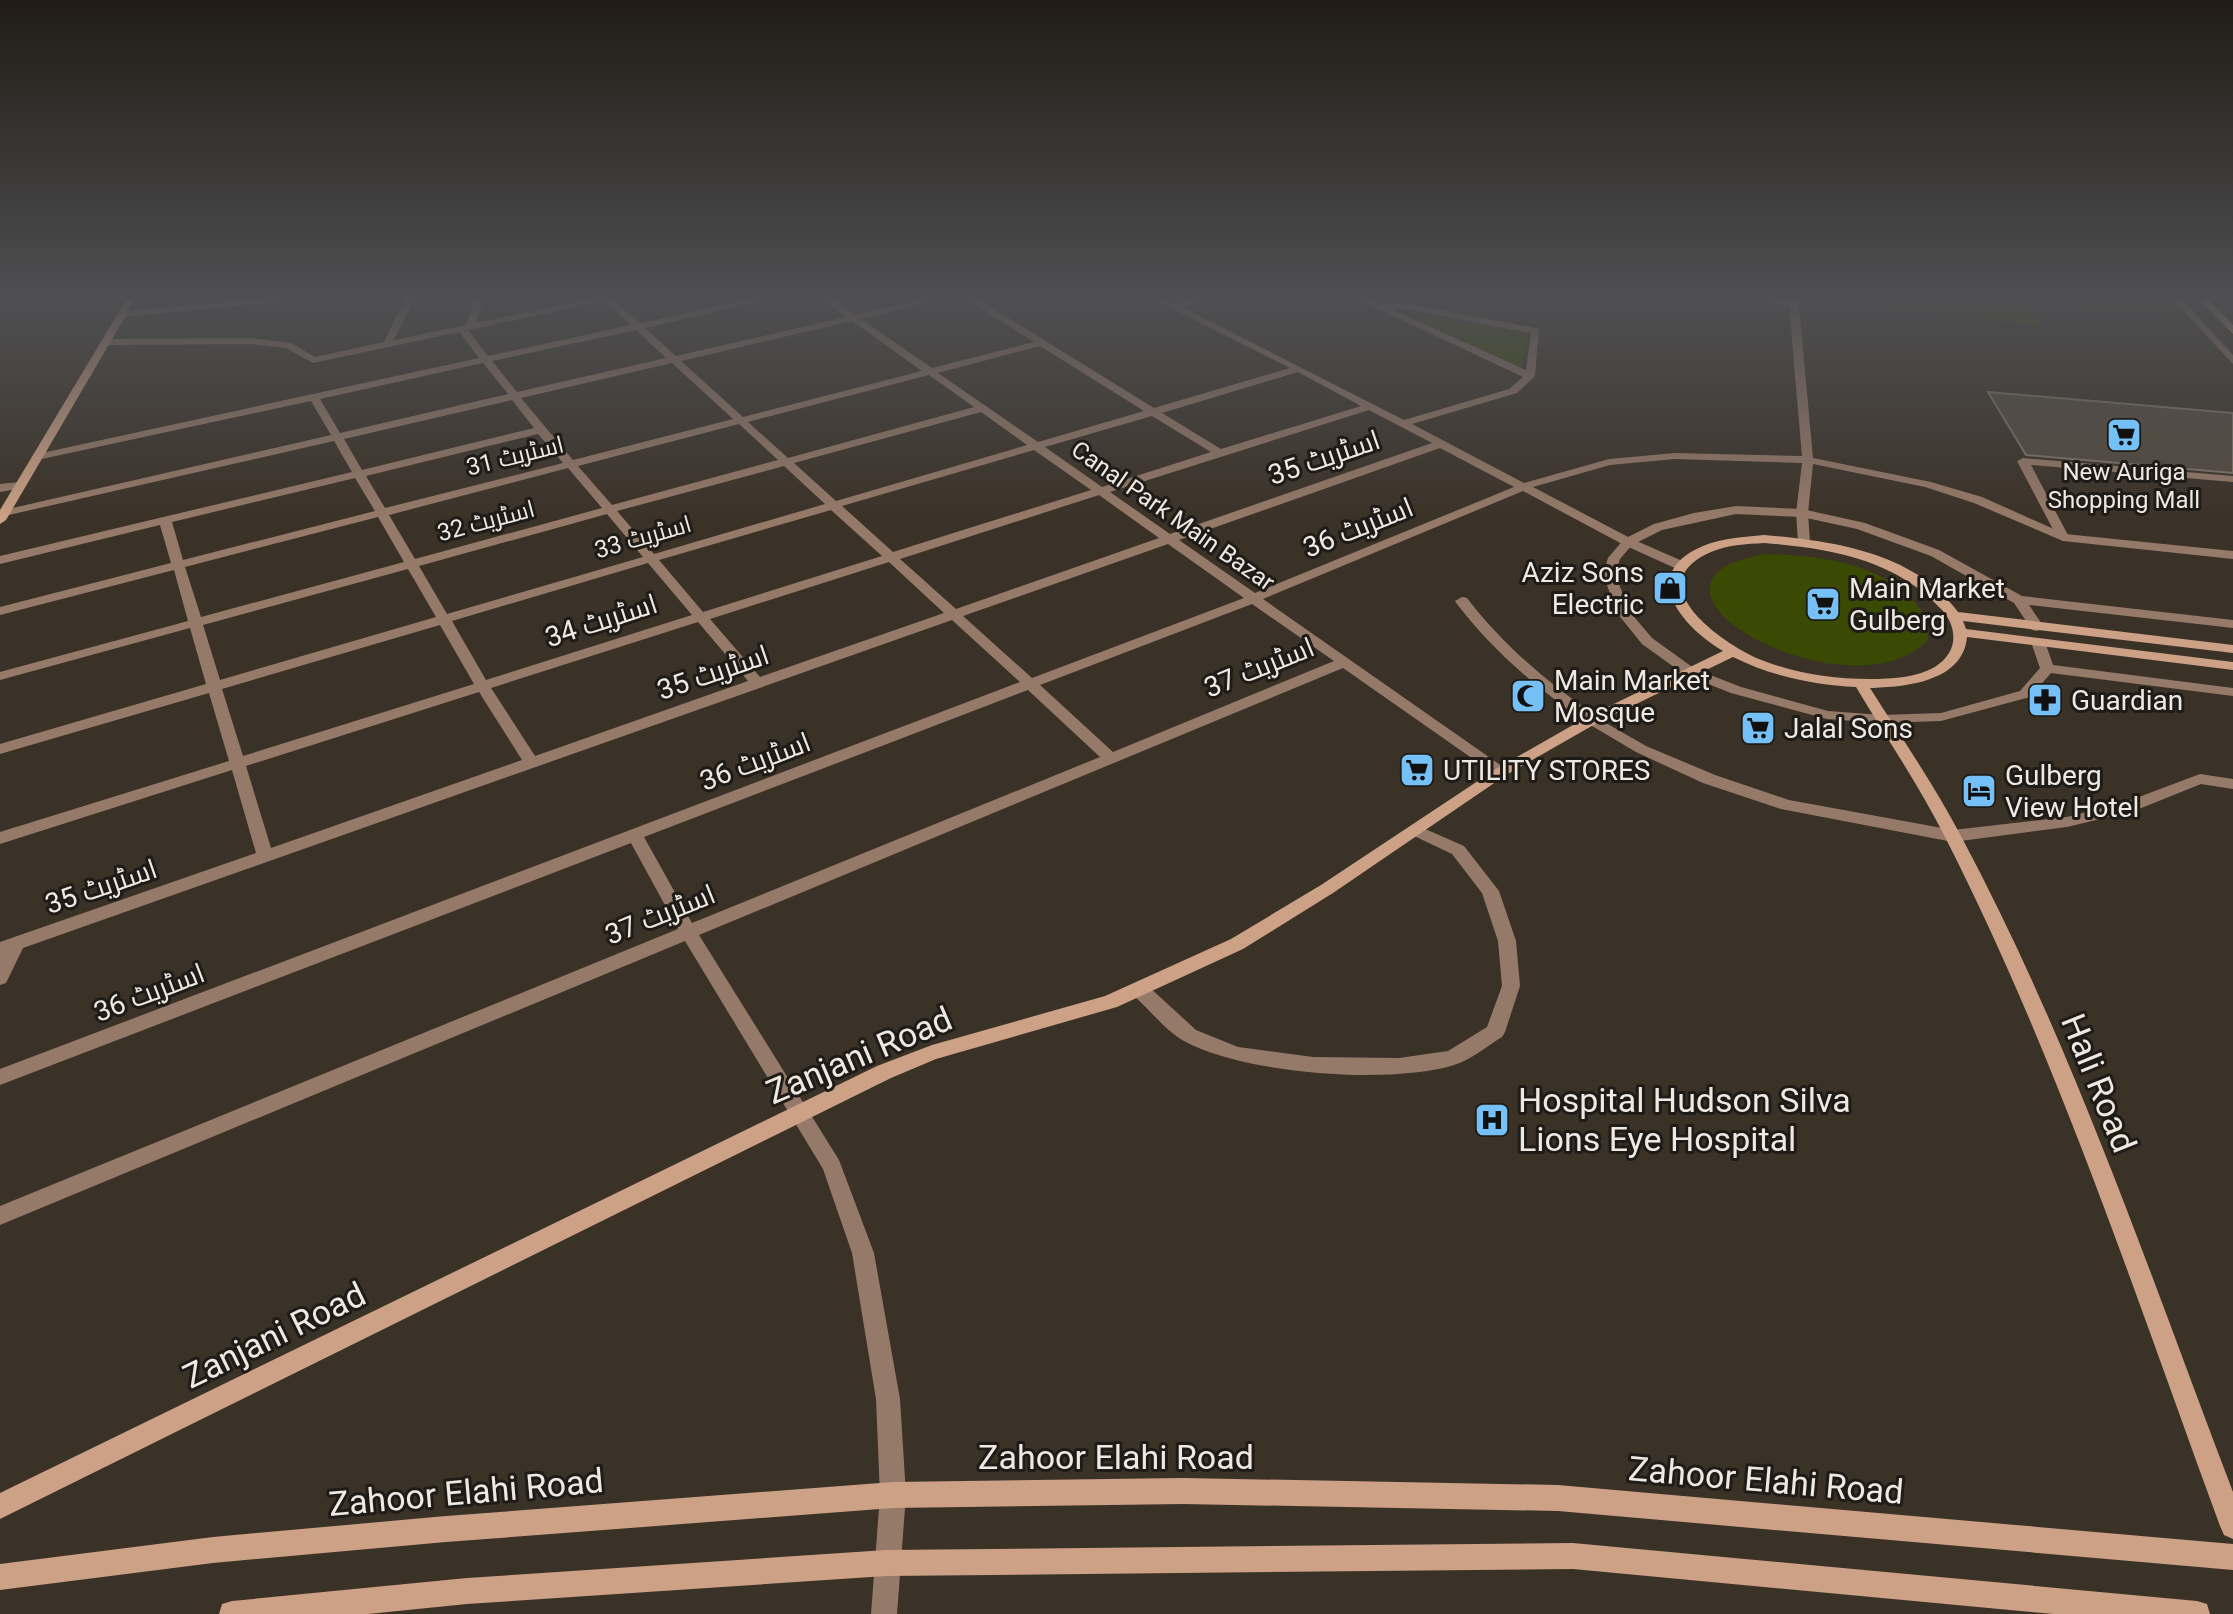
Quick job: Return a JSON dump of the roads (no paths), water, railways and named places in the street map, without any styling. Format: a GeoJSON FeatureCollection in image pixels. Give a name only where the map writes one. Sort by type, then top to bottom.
{"type":"FeatureCollection","features":[{"type":"Feature","properties":{"kind":"street"},"geometry":{"type":"LineString","coordinates":[[2,517],[88,370]]}},
{"type":"Feature","properties":{"kind":"street"},"geometry":{"type":"LineString","coordinates":[[37,457],[438,370]]}},
{"type":"Feature","properties":{"kind":"street"},"geometry":{"type":"LineString","coordinates":[[494,370],[570,465],[758,684]]}},
{"type":"Feature","properties":{"kind":"street"},"geometry":{"type":"LineString","coordinates":[[2,517],[624,370]]}},
{"type":"Feature","properties":{"kind":"street"},"geometry":{"type":"LineString","coordinates":[[685,370],[1111,758]]}},
{"type":"Feature","properties":{"kind":"street","name":"Canal Park Main Bazar"},"geometry":{"type":"LineString","coordinates":[[930,370],[1501,772]]}},
{"type":"Feature","properties":{"kind":"street","name":"اسٹریٹ 31"},"geometry":{"type":"LineString","coordinates":[[0,611],[938,370]]}},
{"type":"Feature","properties":{"kind":"street"},"geometry":{"type":"LineString","coordinates":[[1087,370],[1218,452]]}},
{"type":"Feature","properties":{"kind":"street","name":"اسٹریٹ 33"},"geometry":{"type":"LineString","coordinates":[[0,749],[1294,370]]}},
{"type":"Feature","properties":{"kind":"street"},"geometry":{"type":"LineString","coordinates":[[1302,370],[1628,542],[1682,566]]}},
{"type":"Feature","properties":{"kind":"street"},"geometry":{"type":"LineString","coordinates":[[1518,370],[1530,376]]}},
{"type":"Feature","properties":{"kind":"street"},"geometry":{"type":"LineString","coordinates":[[1404,423],[1513,391],[1530,376],[1531,370]]}},
{"type":"Feature","properties":{"kind":"street"},"geometry":{"type":"LineString","coordinates":[[1800,370],[1808,460],[1802,513],[1804,542]]}},
{"type":"Feature","properties":{"kind":"street"},"geometry":{"type":"LineString","coordinates":[[314,397],[482,685],[532,763]]}},
{"type":"Feature","properties":{"kind":"street","name":"اسٹریٹ 34"},"geometry":{"type":"LineString","coordinates":[[0,838],[1370,406]]}},
{"type":"Feature","properties":{"kind":"street","name":"اسٹریٹ 32"},"geometry":{"type":"LineString","coordinates":[[0,676],[983,408]]}},
{"type":"Feature","properties":{"kind":"street"},"geometry":{"type":"LineString","coordinates":[[0,560],[541,430]]}},
{"type":"Feature","properties":{"kind":"street","name":"اسٹریٹ 35"},"geometry":{"type":"LineString","coordinates":[[8,946],[1443,443]]}},
{"type":"Feature","properties":{"kind":"street","name":"اسٹریٹ 36"},"geometry":{"type":"LineString","coordinates":[[0,1077],[1252,599],[1525,486],[1609,462],[1675,456],[1808,460],[1927,484],[1978,500],[2063,537],[2233,555]]}},
{"type":"Feature","properties":{"kind":"street"},"geometry":{"type":"LineString","coordinates":[[2063,537],[2023,461],[2233,479]]}},
{"type":"Feature","properties":{"kind":"street"},"geometry":{"type":"LineString","coordinates":[[0,488],[20,486]]}},
{"type":"Feature","properties":{"kind":"street"},"geometry":{"type":"LineString","coordinates":[[2047,668],[2025,694],[1941,717],[1882,719],[1827,715],[1736,690],[1690,672],[1647,641],[1624,613],[1609,574],[1614,558],[1628,542],[1658,527],[1736,510],[1802,513],[1898,537],[1935,553],[2019,600],[2233,624]]}},
{"type":"Feature","properties":{"kind":"street"},"geometry":{"type":"LineString","coordinates":[[165,520],[265,857]]}},
{"type":"Feature","properties":{"kind":"street"},"geometry":{"type":"LineString","coordinates":[[1764,539],[1835,548],[1895,569],[1940,599],[1954,616],[1960,632],[1958,650],[1947,665],[1926,676],[1896,683],[1861,684],[1794,674],[1733,651],[1701,629],[1681,607],[1675,592],[1676,578],[1682,566],[1701,552],[1729,542],[1764,539]]}},
{"type":"Feature","properties":{"kind":"street"},"geometry":{"type":"LineString","coordinates":[[2019,600],[2038,634],[2047,668]]}},
{"type":"Feature","properties":{"kind":"street"},"geometry":{"type":"LineString","coordinates":[[1462,601],[1488,637],[1513,662],[1592,720],[1641,749],[1709,779],[1787,805],[1953,836],[2067,822],[2128,807],[2200,779],[2233,784]]}},
{"type":"Feature","properties":{"kind":"street"},"geometry":{"type":"LineString","coordinates":[[1954,616],[2038,634],[2233,666]]}},
{"type":"Feature","properties":{"kind":"street"},"geometry":{"type":"LineString","coordinates":[[1960,632],[2038,634],[2233,649]]}},
{"type":"Feature","properties":{"kind":"street","name":"Zanjani Road"},"geometry":{"type":"LineString","coordinates":[[0,1506],[798,1114],[932,1053],[1141,991],[1237,944],[1501,772],[1592,720],[1733,651]]}},
{"type":"Feature","properties":{"kind":"street","name":"اسٹریٹ 37"},"geometry":{"type":"LineString","coordinates":[[0,1216],[1342,663]]}},
{"type":"Feature","properties":{"kind":"street"},"geometry":{"type":"LineString","coordinates":[[2047,668],[2233,692]]}},
{"type":"Feature","properties":{"kind":"street","name":"Hali Road"},"geometry":{"type":"LineString","coordinates":[[1861,684],[1953,836],[2003,940],[2077,1108],[2233,1526]]}},
{"type":"Feature","properties":{"kind":"street"},"geometry":{"type":"LineString","coordinates":[[1141,991],[1189,1035],[1236,1054],[1313,1065],[1399,1066],[1452,1058],[1495,1032],[1511,986],[1507,941],[1490,891],[1458,850],[1416,830]]}},
{"type":"Feature","properties":{"kind":"street"},"geometry":{"type":"LineString","coordinates":[[635,835],[689,933],[832,1166],[863,1253],[888,1399],[893,1495],[884,1614]]}},
{"type":"Feature","properties":{"kind":"street"},"geometry":{"type":"LineString","coordinates":[[0,978],[8,946]]}},
{"type":"Feature","properties":{"kind":"street","name":"Zahoor Elahi Road"},"geometry":{"type":"LineString","coordinates":[[0,1577],[213,1550],[893,1495],[1183,1491],[1558,1498],[2233,1557]]}},
{"type":"Feature","properties":{"kind":"street"},"geometry":{"type":"LineString","coordinates":[[232,1614],[467,1591],[886,1563],[1573,1556],[2197,1614]]}},
{"type":"Feature","properties":{"kind":"place","name":"New Auriga Shopping Mall"},"geometry":{"type":"Point","coordinates":[2124,435]}},
{"type":"Feature","properties":{"kind":"place","name":"Aziz Sons Electric"},"geometry":{"type":"Point","coordinates":[1670,588]}},
{"type":"Feature","properties":{"kind":"place","name":"Main Market Gulberg"},"geometry":{"type":"Point","coordinates":[1823,604]}},
{"type":"Feature","properties":{"kind":"place","name":"Main Market Mosque"},"geometry":{"type":"Point","coordinates":[1528,696]}},
{"type":"Feature","properties":{"kind":"place","name":"Guardian"},"geometry":{"type":"Point","coordinates":[2045,700]}},
{"type":"Feature","properties":{"kind":"place","name":"Jalal Sons"},"geometry":{"type":"Point","coordinates":[1758,728]}},
{"type":"Feature","properties":{"kind":"place","name":"UTILITY STORES"},"geometry":{"type":"Point","coordinates":[1417,770]}},
{"type":"Feature","properties":{"kind":"place","name":"Gulberg View Hotel"},"geometry":{"type":"Point","coordinates":[1979,791]}},
{"type":"Feature","properties":{"kind":"place","name":"Hospital Hudson Silva Lions Eye Hospital"},"geometry":{"type":"Point","coordinates":[1492,1120]}}]}
